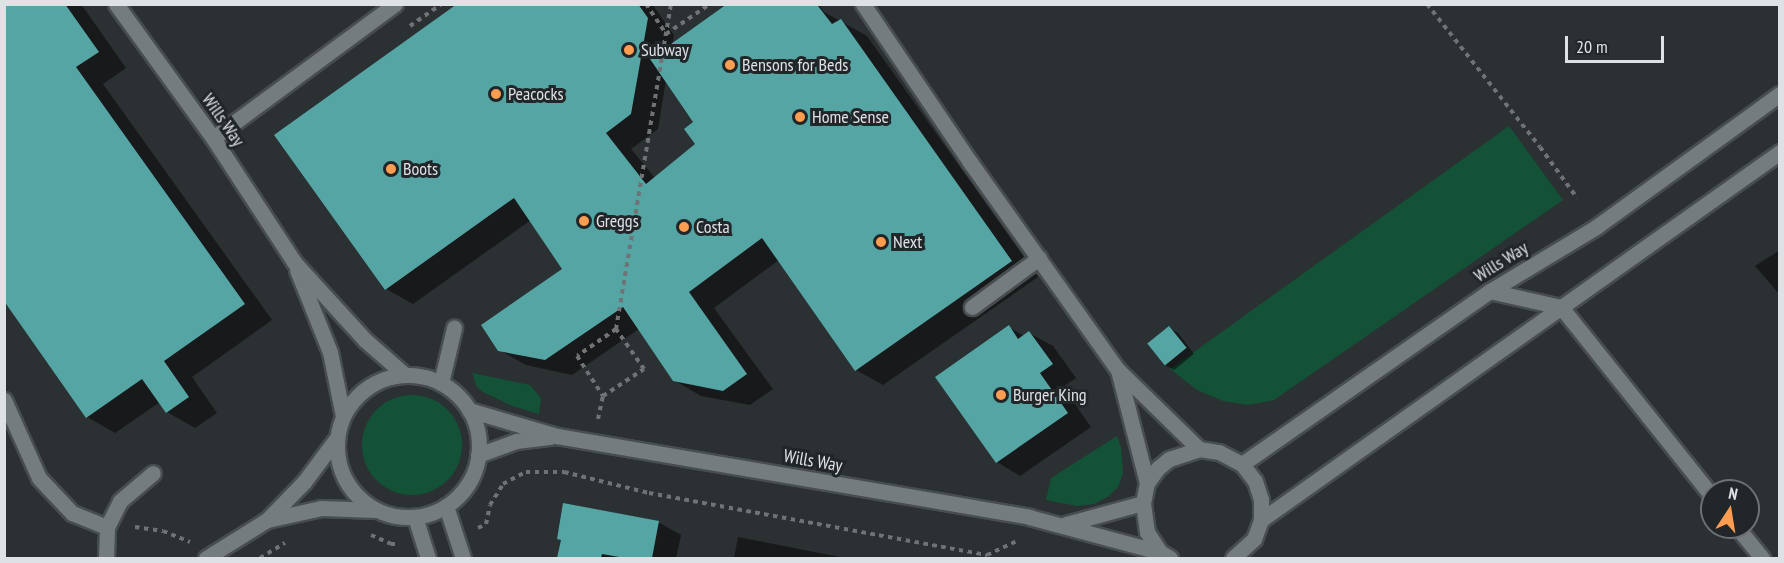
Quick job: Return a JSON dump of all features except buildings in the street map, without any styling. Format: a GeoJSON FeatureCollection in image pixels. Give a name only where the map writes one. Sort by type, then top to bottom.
{"type":"FeatureCollection","features":[{"type":"Feature","properties":{"kind":"street","name":"Wills Way"},"geometry":{"type":"LineString","coordinates":[[116,4],[213,138],[294,262],[365,339],[405,375]]}},
{"type":"Feature","properties":{"kind":"street"},"geometry":{"type":"LineString","coordinates":[[213,138],[395,4]]}},
{"type":"Feature","properties":{"kind":"street"},"geometry":{"type":"LineString","coordinates":[[863,4],[970,162],[1118,370],[1199,449]]}},
{"type":"Feature","properties":{"kind":"street","name":"Wills Way"},"geometry":{"type":"LineString","coordinates":[[1242,464],[1490,291],[1596,227],[1779,94]]}},
{"type":"Feature","properties":{"kind":"street"},"geometry":{"type":"LineString","coordinates":[[1261,520],[1779,152]]}},
{"type":"Feature","properties":{"kind":"street"},"geometry":{"type":"LineString","coordinates":[[972,307],[1039,258]]}},
{"type":"Feature","properties":{"kind":"street","name":"Wills Way"},"geometry":{"type":"LineString","coordinates":[[294,262],[330,352],[343,416]]}},
{"type":"Feature","properties":{"kind":"street"},"geometry":{"type":"LineString","coordinates":[[1490,291],[1561,307],[1700,481]]}},
{"type":"Feature","properties":{"kind":"street"},"geometry":{"type":"LineString","coordinates":[[441,383],[454,328]]}},
{"type":"Feature","properties":{"kind":"street"},"geometry":{"type":"LineString","coordinates":[[1118,370],[1147,483]]}},
{"type":"Feature","properties":{"kind":"street","name":"Wills Way"},"geometry":{"type":"LineString","coordinates":[[405,375],[441,383],[457,394],[469,410],[479,440],[478,455],[473,475],[462,492],[446,506],[415,517],[394,517],[375,510],[357,497],[345,481],[337,460],[336,439],[343,416],[358,394],[380,381],[405,375]]}},
{"type":"Feature","properties":{"kind":"street"},"geometry":{"type":"LineString","coordinates":[[4,399],[39,478],[72,513],[107,527]]}},
{"type":"Feature","properties":{"kind":"street","name":"Wills Way"},"geometry":{"type":"LineString","coordinates":[[469,410],[557,436],[1029,517],[1165,555]]}},
{"type":"Feature","properties":{"kind":"street","name":"Wills Way"},"geometry":{"type":"LineString","coordinates":[[478,455],[516,441],[557,436]]}},
{"type":"Feature","properties":{"kind":"street","name":"Wills Way"},"geometry":{"type":"LineString","coordinates":[[207,558],[267,520],[304,482],[336,439]]}},
{"type":"Feature","properties":{"kind":"street"},"geometry":{"type":"LineString","coordinates":[[1165,555],[1147,532],[1143,503],[1147,483],[1158,468],[1169,459],[1199,449],[1220,452],[1242,464],[1255,481],[1261,500],[1261,520],[1254,539],[1233,558]]}},
{"type":"Feature","properties":{"kind":"street"},"geometry":{"type":"LineString","coordinates":[[105,558],[107,527],[120,501],[153,473]]}},
{"type":"Feature","properties":{"kind":"street","name":"Wills Way"},"geometry":{"type":"LineString","coordinates":[[1063,525],[1143,503]]}},
{"type":"Feature","properties":{"kind":"street"},"geometry":{"type":"LineString","coordinates":[[446,506],[463,558]]}},
{"type":"Feature","properties":{"kind":"street","name":"Wills Way"},"geometry":{"type":"LineString","coordinates":[[267,520],[321,508],[375,510]]}},
{"type":"Feature","properties":{"kind":"street"},"geometry":{"type":"LineString","coordinates":[[415,517],[426,551]]}},
{"type":"Feature","properties":{"kind":"street"},"geometry":{"type":"LineString","coordinates":[[1747,539],[1762,558]]}},
{"type":"Feature","properties":{"kind":"path"},"geometry":{"type":"LineString","coordinates":[[646,4],[666,34]]}},
{"type":"Feature","properties":{"kind":"path"},"geometry":{"type":"LineString","coordinates":[[616,329],[577,356],[603,396],[644,369],[616,329],[671,4]]}},
{"type":"Feature","properties":{"kind":"path"},"geometry":{"type":"LineString","coordinates":[[666,34],[710,4]]}},
{"type":"Feature","properties":{"kind":"path"},"geometry":{"type":"LineString","coordinates":[[1426,4],[1540,147],[1576,198]]}},
{"type":"Feature","properties":{"kind":"path"},"geometry":{"type":"LineString","coordinates":[[456,537],[486,524],[490,505],[503,484],[526,472],[564,472],[649,493],[987,555],[1022,539],[1029,517]]}},
{"type":"Feature","properties":{"kind":"path"},"geometry":{"type":"LineString","coordinates":[[107,527],[139,527],[163,531],[185,539],[207,558]]}},
{"type":"Feature","properties":{"kind":"path"},"geometry":{"type":"LineString","coordinates":[[360,530],[391,544],[426,551]]}},
{"type":"Feature","properties":{"kind":"path"},"geometry":{"type":"LineString","coordinates":[[260,558],[296,539]]}},
{"type":"Feature","properties":{"kind":"green space"},"geometry":{"type":"Polygon","coordinates":[[[1509,126],[1563,200],[1274,400],[1248,405],[1223,401],[1197,390],[1170,369],[1509,126]]]}},
{"type":"Feature","properties":{"kind":"green space"},"geometry":{"type":"Polygon","coordinates":[[[472,373],[530,385],[541,398],[539,414],[512,406],[483,392],[477,387],[472,373]]]}},
{"type":"Feature","properties":{"kind":"green space"},"geometry":{"type":"Polygon","coordinates":[[[412,395],[431,399],[448,409],[458,426],[462,445],[458,464],[448,481],[431,491],[412,495],[393,491],[376,481],[366,464],[362,445],[366,426],[376,409],[393,399],[412,395]]]}},
{"type":"Feature","properties":{"kind":"green space"},"geometry":{"type":"Polygon","coordinates":[[[1117,436],[1121,447],[1123,473],[1118,487],[1109,496],[1094,504],[1077,506],[1046,500],[1051,478],[1117,436]]]}},
{"type":"Feature","properties":{"kind":"place","name":"Subway"},"geometry":{"type":"Point","coordinates":[629,50]}},
{"type":"Feature","properties":{"kind":"place","name":"Bensons for Beds"},"geometry":{"type":"Point","coordinates":[730,65]}},
{"type":"Feature","properties":{"kind":"place","name":"Peacocks"},"geometry":{"type":"Point","coordinates":[496,94]}},
{"type":"Feature","properties":{"kind":"place","name":"Home Sense"},"geometry":{"type":"Point","coordinates":[800,117]}},
{"type":"Feature","properties":{"kind":"place","name":"Boots"},"geometry":{"type":"Point","coordinates":[391,169]}},
{"type":"Feature","properties":{"kind":"place","name":"Greggs"},"geometry":{"type":"Point","coordinates":[584,221]}},
{"type":"Feature","properties":{"kind":"place","name":"Costa"},"geometry":{"type":"Point","coordinates":[684,227]}},
{"type":"Feature","properties":{"kind":"place","name":"Next"},"geometry":{"type":"Point","coordinates":[881,242]}},
{"type":"Feature","properties":{"kind":"place","name":"Burger King"},"geometry":{"type":"Point","coordinates":[1001,395]}}]}
